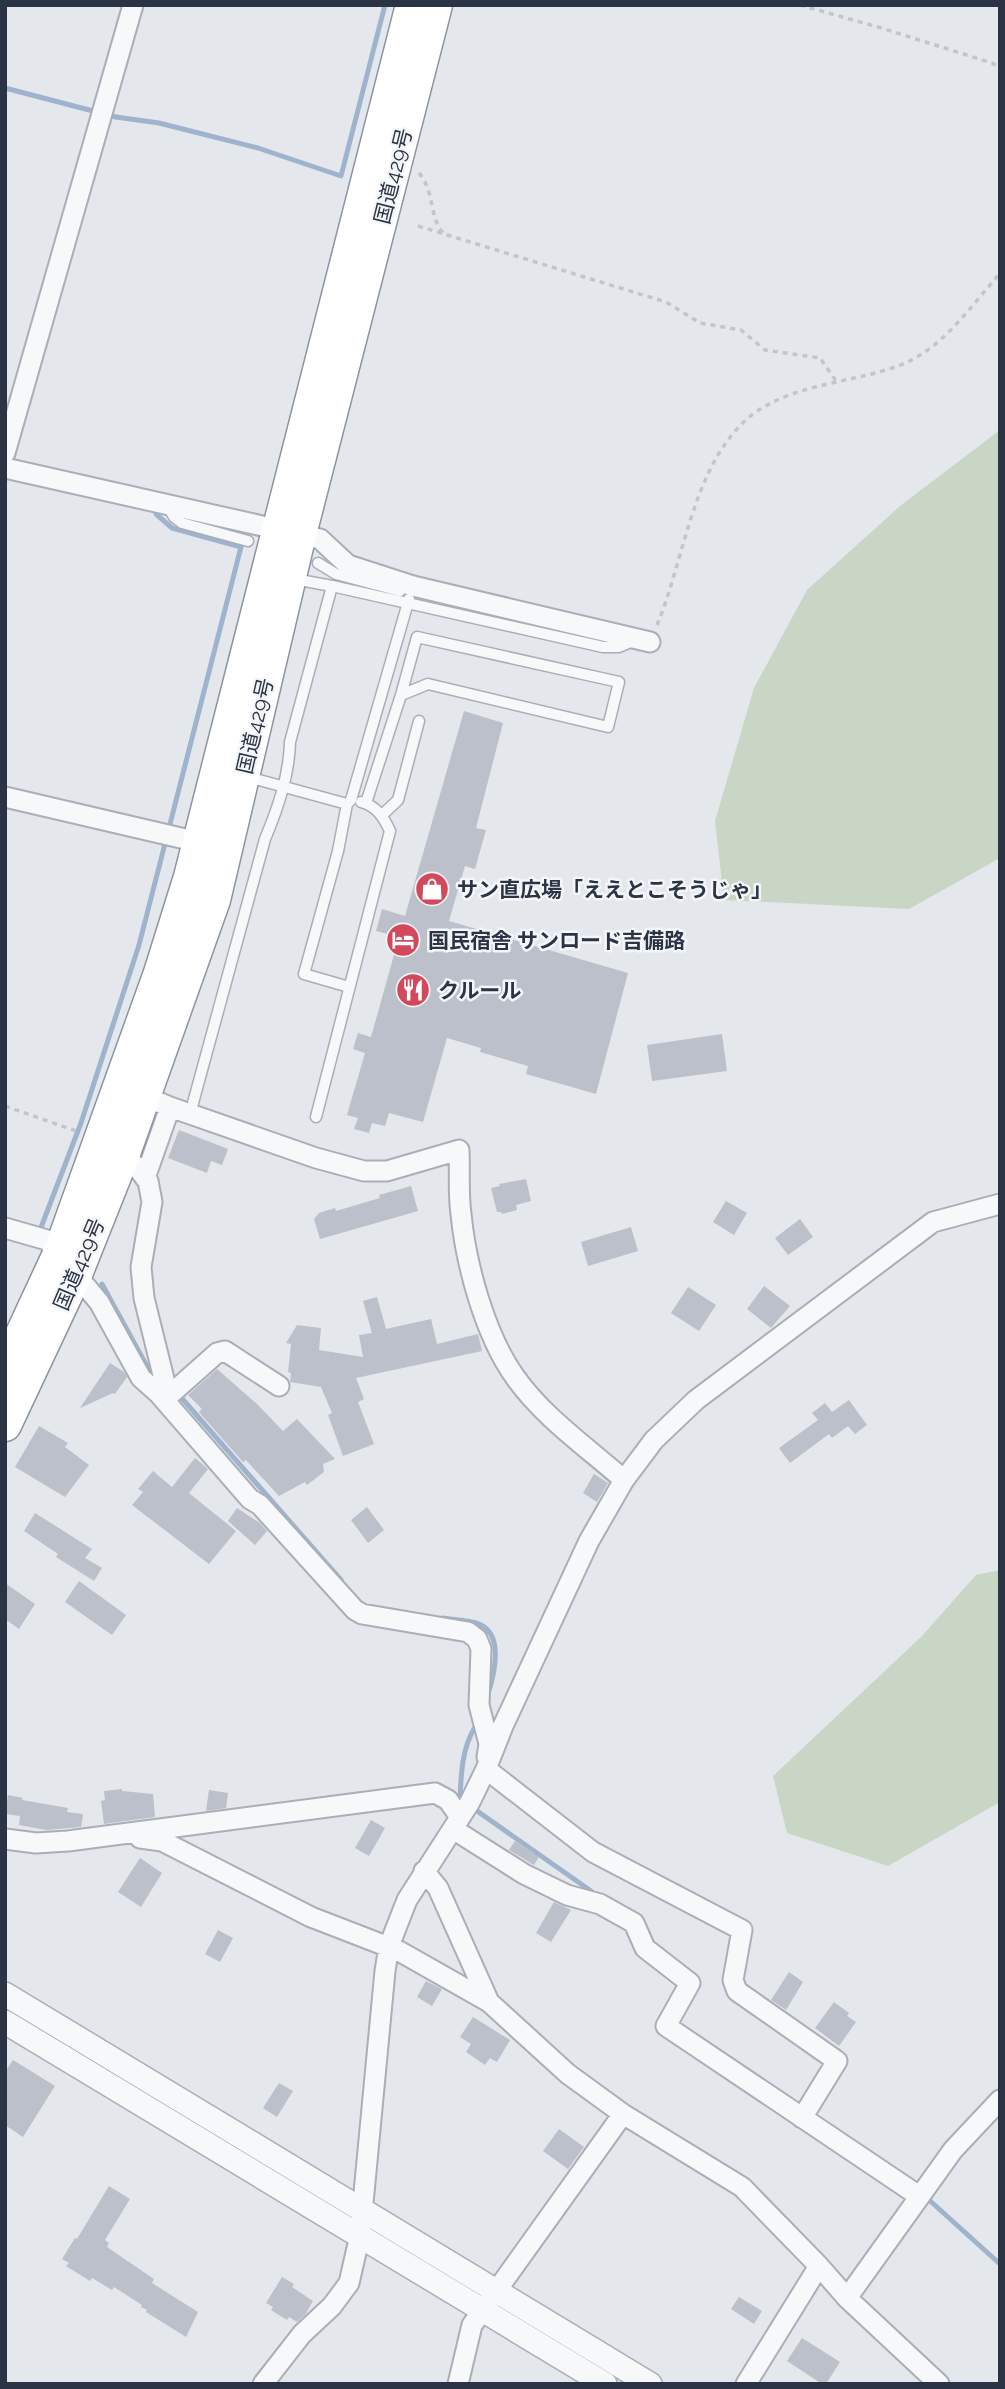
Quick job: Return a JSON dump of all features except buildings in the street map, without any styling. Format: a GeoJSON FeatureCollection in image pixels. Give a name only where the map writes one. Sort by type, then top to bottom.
{"type":"FeatureCollection","features":[{"type":"Feature","properties":{"kind":"highway","name":"国道429号"},"geometry":{"type":"LineString","coordinates":[[5,1425],[111,1151],[145,1096],[214,900],[230,772],[412,5]]}},
{"type":"Feature","properties":{"kind":"highway","name":"国道429号"},"geometry":{"type":"LineString","coordinates":[[145,1096],[179,837],[230,772],[290,578],[289,532],[436,5]]}},
{"type":"Feature","properties":{"kind":"highway","name":"国道429号"},"geometry":{"type":"LineString","coordinates":[[5,1370],[67,1264]]}},
{"type":"Feature","properties":{"kind":"street"},"geometry":{"type":"LineString","coordinates":[[5,453],[133,5]]}},
{"type":"Feature","properties":{"kind":"street"},"geometry":{"type":"LineString","coordinates":[[5,468],[320,538],[348,565],[410,594],[644,641]]}},
{"type":"Feature","properties":{"kind":"street"},"geometry":{"type":"LineString","coordinates":[[5,797],[179,837]]}},
{"type":"Feature","properties":{"kind":"street"},"geometry":{"type":"LineString","coordinates":[[145,1096],[190,1114],[364,1171],[387,1171],[459,1150],[460,1213],[465,1244],[482,1309],[496,1345],[516,1378],[549,1414],[624,1480]]}},
{"type":"Feature","properties":{"kind":"street"},"geometry":{"type":"LineString","coordinates":[[111,1151],[148,1181],[152,1202],[141,1267],[144,1298],[164,1379],[162,1397]]}},
{"type":"Feature","properties":{"kind":"street"},"geometry":{"type":"LineString","coordinates":[[263,2384],[302,2334],[332,2306],[349,2283],[360,2235],[389,1946],[407,1900],[462,1815],[486,1769],[558,1606],[624,1480],[654,1440],[696,1400],[840,1290],[933,1222],[1000,1204]]}},
{"type":"Feature","properties":{"kind":"street"},"geometry":{"type":"LineString","coordinates":[[5,1228],[47,1240],[99,1302],[141,1378],[162,1397],[250,1499],[260,1505],[355,1610],[362,1614],[468,1632],[477,1639],[481,1649],[479,1705],[489,1744],[486,1769]]}},
{"type":"Feature","properties":{"kind":"street"},"geometry":{"type":"LineString","coordinates":[[162,1397],[217,1353],[225,1351],[279,1386]]}},
{"type":"Feature","properties":{"kind":"street"},"geometry":{"type":"LineString","coordinates":[[486,1769],[593,1852],[743,1930],[733,1980],[737,1991],[838,2061],[802,2118]]}},
{"type":"Feature","properties":{"kind":"street"},"geometry":{"type":"LineString","coordinates":[[5,1839],[36,1843],[105,1837],[435,1793],[448,1800],[524,1874],[567,1895],[600,1904],[635,1923],[645,1948],[690,1983],[666,2026],[919,2196]]}},
{"type":"Feature","properties":{"kind":"street"},"geometry":{"type":"LineString","coordinates":[[105,1837],[162,1841],[312,1917],[389,1946],[489,2002],[568,2074],[624,2114],[742,2187],[847,2298],[939,2384]]}},
{"type":"Feature","properties":{"kind":"street"},"geometry":{"type":"LineString","coordinates":[[424,1871],[438,1888],[489,2002]]}},
{"type":"Feature","properties":{"kind":"street"},"geometry":{"type":"LineString","coordinates":[[5,1994],[650,2384]]}},
{"type":"Feature","properties":{"kind":"street"},"geometry":{"type":"LineString","coordinates":[[5,2022],[605,2384]]}},
{"type":"Feature","properties":{"kind":"street"},"geometry":{"type":"LineString","coordinates":[[847,2298],[953,2150],[1000,2100]]}},
{"type":"Feature","properties":{"kind":"street"},"geometry":{"type":"LineString","coordinates":[[458,2384],[472,2325],[624,2114]]}},
{"type":"Feature","properties":{"kind":"street"},"geometry":{"type":"LineString","coordinates":[[746,2384],[819,2266]]}},
{"type":"Feature","properties":{"kind":"lane"},"geometry":{"type":"LineString","coordinates":[[167,505],[174,517],[182,523],[248,541]]}},
{"type":"Feature","properties":{"kind":"lane"},"geometry":{"type":"LineString","coordinates":[[317,563],[336,574],[410,594]]}},
{"type":"Feature","properties":{"kind":"lane"},"geometry":{"type":"LineString","coordinates":[[290,578],[332,586],[410,594]]}},
{"type":"Feature","properties":{"kind":"lane"},"geometry":{"type":"LineString","coordinates":[[190,1114],[265,839],[289,765],[290,742],[332,586]]}},
{"type":"Feature","properties":{"kind":"lane"},"geometry":{"type":"LineString","coordinates":[[349,987],[304,974],[349,802],[410,594]]}},
{"type":"Feature","properties":{"kind":"lane"},"geometry":{"type":"LineString","coordinates":[[366,803],[417,637],[619,682],[608,727],[428,684],[401,695]]}},
{"type":"Feature","properties":{"kind":"lane"},"geometry":{"type":"LineString","coordinates":[[382,815],[398,800],[419,721]]}},
{"type":"Feature","properties":{"kind":"lane"},"geometry":{"type":"LineString","coordinates":[[230,772],[349,802],[366,803],[382,815],[390,831],[316,1117]]}},
{"type":"Feature","properties":{"kind":"path"},"geometry":{"type":"LineString","coordinates":[[800,5],[878,27],[992,63],[1000,68]]}},
{"type":"Feature","properties":{"kind":"path"},"geometry":{"type":"LineString","coordinates":[[418,226],[666,302],[700,323],[741,330],[765,350],[820,358],[836,381]]}},
{"type":"Feature","properties":{"kind":"path"},"geometry":{"type":"LineString","coordinates":[[644,641],[667,600],[690,518],[719,453],[737,428],[757,411],[794,393],[899,366],[924,353],[944,337],[1000,271]]}},
{"type":"Feature","properties":{"kind":"path"},"geometry":{"type":"LineString","coordinates":[[5,1106],[111,1151]]}},
{"type":"Feature","properties":{"kind":"green space"},"geometry":{"type":"Polygon","coordinates":[[[1000,430],[1000,858],[909,909],[724,900],[715,821],[754,688],[807,590],[900,506],[1000,430]]]}},
{"type":"Feature","properties":{"kind":"green space"},"geometry":{"type":"Polygon","coordinates":[[[1000,1570],[1000,1802],[888,1866],[787,1833],[773,1776],[922,1636],[976,1575],[1000,1570]]]}},
{"type":"Feature","properties":{"kind":"waterway"},"geometry":{"type":"LineString","coordinates":[[5,88],[116,117],[159,123],[258,148],[341,176],[385,5]]}},
{"type":"Feature","properties":{"kind":"waterway"},"geometry":{"type":"LineString","coordinates":[[40,1230],[81,1123],[139,945],[241,547],[172,528],[156,514],[156,507]]}},
{"type":"Feature","properties":{"kind":"waterway"},"geometry":{"type":"LineString","coordinates":[[102,1284],[149,1370]]}},
{"type":"Feature","properties":{"kind":"waterway"},"geometry":{"type":"LineString","coordinates":[[179,1395],[341,1580]]}},
{"type":"Feature","properties":{"kind":"waterway"},"geometry":{"type":"LineString","coordinates":[[443,1618],[476,1623],[491,1635],[495,1645],[495,1667],[487,1697]]}},
{"type":"Feature","properties":{"kind":"waterway"},"geometry":{"type":"LineString","coordinates":[[475,1727],[465,1752],[460,1799],[591,1891]]}},
{"type":"Feature","properties":{"kind":"waterway"},"geometry":{"type":"LineString","coordinates":[[928,2199],[1000,2264]]}},
{"type":"Feature","properties":{"kind":"place","name":"サン直広場「ええとこそうじゃ」"},"geometry":{"type":"Point","coordinates":[432,889]}},
{"type":"Feature","properties":{"kind":"place","name":"国民宿舎 サンロード吉備路"},"geometry":{"type":"Point","coordinates":[403,940]}},
{"type":"Feature","properties":{"kind":"place","name":"クルール"},"geometry":{"type":"Point","coordinates":[413,990]}}]}
